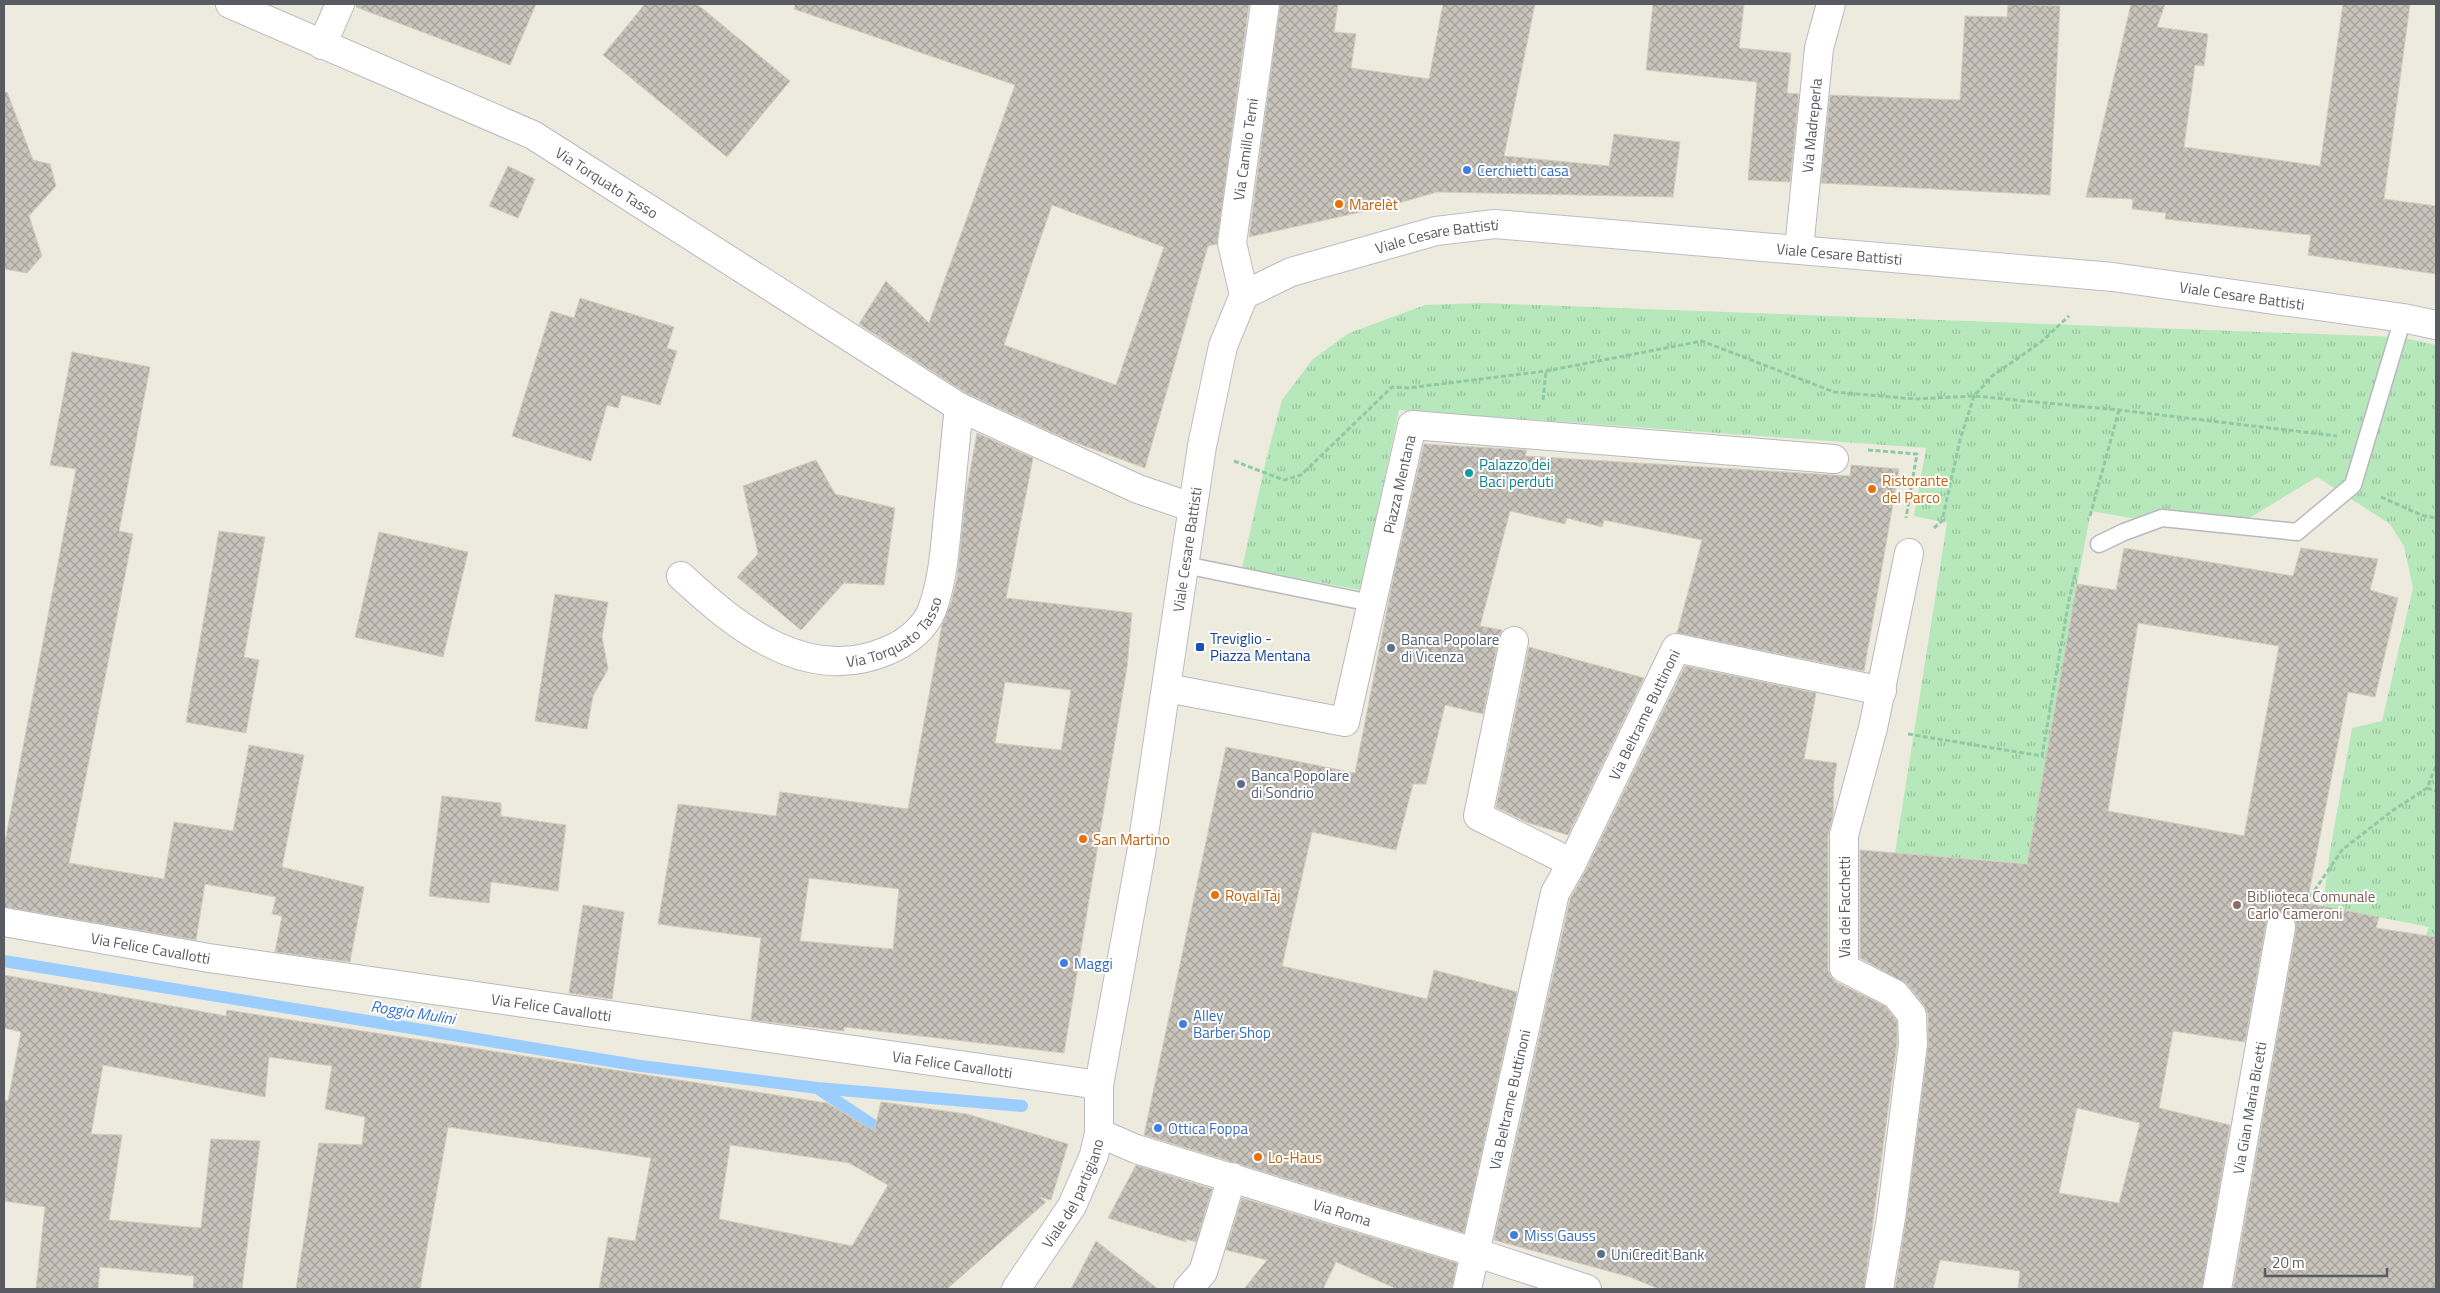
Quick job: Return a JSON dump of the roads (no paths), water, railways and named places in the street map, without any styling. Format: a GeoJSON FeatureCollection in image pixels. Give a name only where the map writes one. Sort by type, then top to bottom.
{"type":"FeatureCollection","features":[{"type":"Feature","properties":{"kind":"street","name":"Via Torquato Tasso"},"geometry":{"type":"LineString","coordinates":[[230,4],[533,135],[959,407],[1138,489],[1191,507]]}},
{"type":"Feature","properties":{"kind":"street"},"geometry":{"type":"LineString","coordinates":[[322,45],[340,4]]}},
{"type":"Feature","properties":{"kind":"street","name":"Via Camillo Terni"},"geometry":{"type":"LineString","coordinates":[[1244,295],[1232,243],[1265,4]]}},
{"type":"Feature","properties":{"kind":"street","name":"Via Madreperla"},"geometry":{"type":"LineString","coordinates":[[1799,249],[1819,48],[1831,4]]}},
{"type":"Feature","properties":{"kind":"street","name":"Viale Cesare Battisti"},"geometry":{"type":"LineString","coordinates":[[1100,1085],[1142,854],[1185,565],[1191,507],[1202,446],[1223,346],[1244,295],[1291,272],[1436,231],[1495,224],[2112,277],[2403,318],[2436,325]]}},
{"type":"Feature","properties":{"kind":"street","name":"Via Torquato Tasso"},"geometry":{"type":"LineString","coordinates":[[681,576],[726,617],[763,641],[802,658],[841,662],[880,654],[900,645],[918,631],[931,612],[938,591],[944,554],[959,407]]}},
{"type":"Feature","properties":{"kind":"street","name":"Piazza Mentana"},"geometry":{"type":"LineString","coordinates":[[1167,688],[1345,722],[1412,425],[1834,459]]}},
{"type":"Feature","properties":{"kind":"street","name":"Via dei Facchetti"},"geometry":{"type":"LineString","coordinates":[[1879,1289],[1891,1218],[1913,1044],[1912,1015],[1895,994],[1844,968],[1844,835],[1882,691],[1909,553]]}},
{"type":"Feature","properties":{"kind":"street"},"geometry":{"type":"LineString","coordinates":[[1514,641],[1478,816],[1572,862]]}},
{"type":"Feature","properties":{"kind":"street","name":"Via Beltrame Buttinoni"},"geometry":{"type":"LineString","coordinates":[[1467,1289],[1477,1253],[1556,893],[1676,648],[1882,691]]}},
{"type":"Feature","properties":{"kind":"street","name":"Via Felice Cavallotti"},"geometry":{"type":"LineString","coordinates":[[4,922],[208,958],[1100,1085]]}},
{"type":"Feature","properties":{"kind":"street","name":"Via Gian Maria Bicetti"},"geometry":{"type":"LineString","coordinates":[[2217,1289],[2281,927]]}},
{"type":"Feature","properties":{"kind":"street","name":"Viale del partigiano"},"geometry":{"type":"LineString","coordinates":[[1024,1286],[1072,1206],[1094,1155],[1099,1133],[1100,1085]]}},
{"type":"Feature","properties":{"kind":"street","name":"Via Roma"},"geometry":{"type":"LineString","coordinates":[[1099,1133],[1136,1149],[1477,1253],[1587,1289]]}},
{"type":"Feature","properties":{"kind":"street"},"geometry":{"type":"LineString","coordinates":[[1188,1289],[1203,1272],[1232,1177]]}},
{"type":"Feature","properties":{"kind":"lane"},"geometry":{"type":"LineString","coordinates":[[2099,544],[2124,532],[2162,518],[2297,532],[2352,485],[2403,318]]}},
{"type":"Feature","properties":{"kind":"lane"},"geometry":{"type":"LineString","coordinates":[[1185,565],[1371,603]]}},
{"type":"Feature","properties":{"kind":"waterway","name":"Roggia Mulini"},"geometry":{"type":"LineString","coordinates":[[4,961],[641,1066],[818,1088],[1022,1106]]}},
{"type":"Feature","properties":{"kind":"waterway"},"geometry":{"type":"LineString","coordinates":[[820,1090],[888,1135]]}},
{"type":"Feature","properties":{"kind":"place","name":"Cerchietti casa"},"geometry":{"type":"Point","coordinates":[1467,170]}},
{"type":"Feature","properties":{"kind":"place","name":"Marelèt"},"geometry":{"type":"Point","coordinates":[1339,204]}},
{"type":"Feature","properties":{"kind":"place","name":"Palazzo dei Baci perduti"},"geometry":{"type":"Point","coordinates":[1469,473]}},
{"type":"Feature","properties":{"kind":"place","name":"Ristorante del Parco"},"geometry":{"type":"Point","coordinates":[1872,489]}},
{"type":"Feature","properties":{"kind":"place","name":"Treviglio - Piazza Mentana"},"geometry":{"type":"Point","coordinates":[1200,647]}},
{"type":"Feature","properties":{"kind":"place","name":"Banca Popolare di Vicenza"},"geometry":{"type":"Point","coordinates":[1391,648]}},
{"type":"Feature","properties":{"kind":"place","name":"Banca Popolare di Sondrio"},"geometry":{"type":"Point","coordinates":[1241,784]}},
{"type":"Feature","properties":{"kind":"place","name":"San Martino"},"geometry":{"type":"Point","coordinates":[1083,839]}},
{"type":"Feature","properties":{"kind":"place","name":"Royal Taj"},"geometry":{"type":"Point","coordinates":[1215,895]}},
{"type":"Feature","properties":{"kind":"place","name":"Biblioteca Comunale Carlo Cameroni"},"geometry":{"type":"Point","coordinates":[2237,905]}},
{"type":"Feature","properties":{"kind":"place","name":"Maggi"},"geometry":{"type":"Point","coordinates":[1064,963]}},
{"type":"Feature","properties":{"kind":"place","name":"Alley Barber Shop"},"geometry":{"type":"Point","coordinates":[1183,1024]}},
{"type":"Feature","properties":{"kind":"place","name":"Ottica Foppa"},"geometry":{"type":"Point","coordinates":[1158,1128]}},
{"type":"Feature","properties":{"kind":"place","name":"Lo-Haus"},"geometry":{"type":"Point","coordinates":[1258,1157]}},
{"type":"Feature","properties":{"kind":"place","name":"Miss Gauss"},"geometry":{"type":"Point","coordinates":[1514,1235]}},
{"type":"Feature","properties":{"kind":"place","name":"UniCredit Bank"},"geometry":{"type":"Point","coordinates":[1601,1254]}}]}
